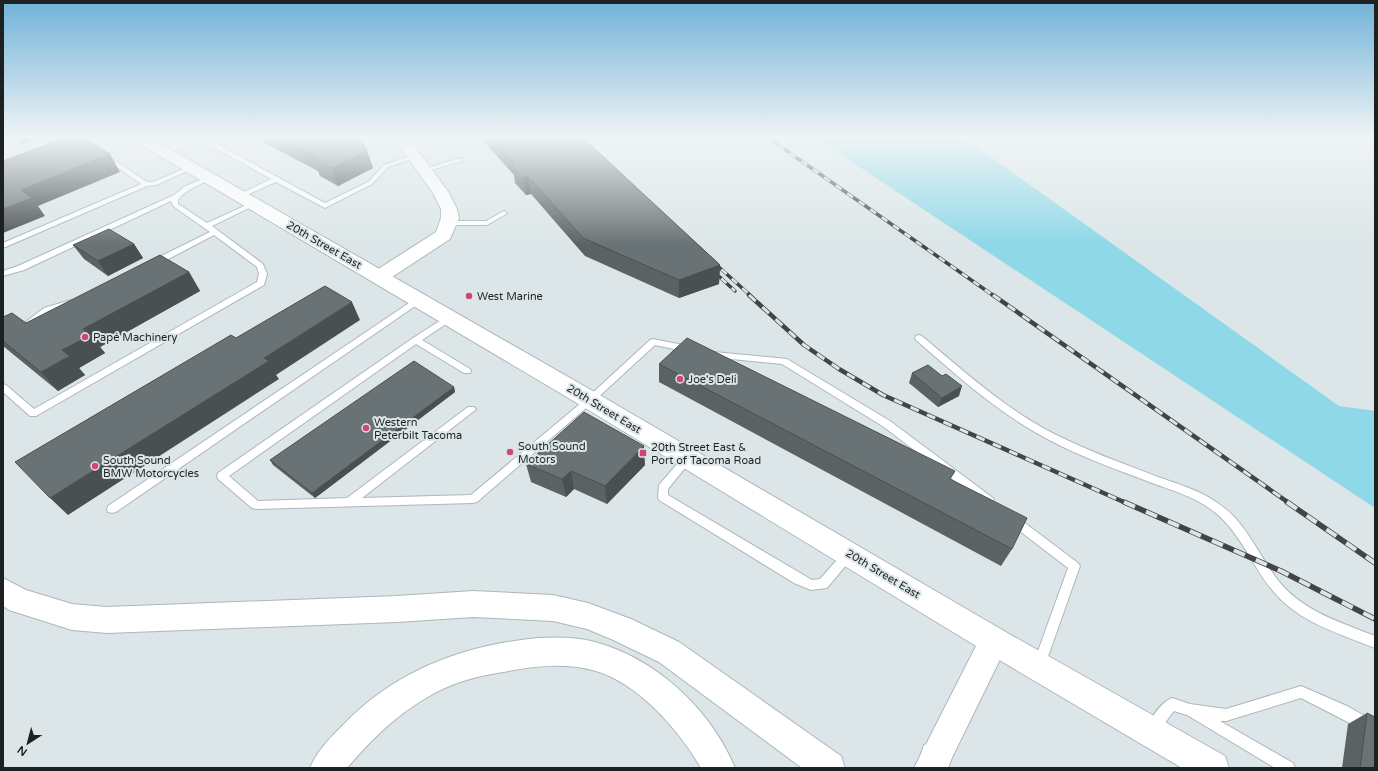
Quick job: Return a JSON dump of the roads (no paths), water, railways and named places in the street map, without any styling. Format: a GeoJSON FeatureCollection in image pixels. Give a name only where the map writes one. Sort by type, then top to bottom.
{"type":"FeatureCollection","features":[{"type":"Feature","properties":{"kind":"main road","name":"20th Street East"},"geometry":{"type":"LineString","coordinates":[[200,173],[590,400],[994,641],[1213,768]]}},
{"type":"Feature","properties":{"kind":"main road"},"geometry":{"type":"LineString","coordinates":[[379,277],[439,240],[444,235],[451,215],[441,193],[426,173]]}},
{"type":"Feature","properties":{"kind":"main road"},"geometry":{"type":"LineString","coordinates":[[3,591],[19,601],[72,617],[107,620],[389,609],[473,604],[553,608],[588,616],[622,629],[669,652],[829,768]]}},
{"type":"Feature","properties":{"kind":"main road"},"geometry":{"type":"LineString","coordinates":[[933,764],[994,641]]}},
{"type":"Feature","properties":{"kind":"main road"},"geometry":{"type":"LineString","coordinates":[[326,768],[335,756],[374,716],[415,687],[435,676],[474,662],[519,654],[556,652],[595,657],[614,663],[634,674],[656,690],[695,730],[719,768]]}},
{"type":"Feature","properties":{"kind":"lane"},"geometry":{"type":"LineString","coordinates":[[129,173],[146,184]]}},
{"type":"Feature","properties":{"kind":"lane"},"geometry":{"type":"LineString","coordinates":[[3,246],[146,184],[154,184],[179,173]]}},
{"type":"Feature","properties":{"kind":"lane"},"geometry":{"type":"LineString","coordinates":[[263,173],[325,206],[370,183],[379,173]]}},
{"type":"Feature","properties":{"kind":"lane"},"geometry":{"type":"LineString","coordinates":[[3,274],[21,268],[175,197],[209,178]]}},
{"type":"Feature","properties":{"kind":"lane"},"geometry":{"type":"LineString","coordinates":[[207,226],[232,214],[246,200],[275,180]]}},
{"type":"Feature","properties":{"kind":"lane"},"geometry":{"type":"LineString","coordinates":[[3,387],[33,414],[261,283],[263,274],[260,266],[207,226],[175,205],[175,197]]}},
{"type":"Feature","properties":{"kind":"lane"},"geometry":{"type":"LineString","coordinates":[[449,223],[487,223],[504,214]]}},
{"type":"Feature","properties":{"kind":"lane"},"geometry":{"type":"LineString","coordinates":[[145,268],[215,232]]}},
{"type":"Feature","properties":{"kind":"lane"},"geometry":{"type":"LineString","coordinates":[[21,328],[32,322],[46,310],[82,300]]}},
{"type":"Feature","properties":{"kind":"lane"},"geometry":{"type":"LineString","coordinates":[[112,509],[418,300]]}},
{"type":"Feature","properties":{"kind":"lane"},"geometry":{"type":"LineString","coordinates":[[449,318],[222,476],[256,505],[473,499],[590,400],[653,342],[722,357],[784,361],[887,424],[1074,566],[1039,666]]}},
{"type":"Feature","properties":{"kind":"lane"},"geometry":{"type":"LineString","coordinates":[[919,338],[1009,412],[1041,432],[1077,449],[1207,501],[1228,516],[1237,526],[1271,580],[1285,597],[1312,615],[1375,642]]}},
{"type":"Feature","properties":{"kind":"lane"},"geometry":{"type":"LineString","coordinates":[[416,340],[467,371]]}},
{"type":"Feature","properties":{"kind":"lane"},"geometry":{"type":"LineString","coordinates":[[348,503],[471,409]]}},
{"type":"Feature","properties":{"kind":"lane"},"geometry":{"type":"LineString","coordinates":[[688,458],[672,475],[663,488],[663,497],[798,579],[811,585],[823,584],[848,554]]}},
{"type":"Feature","properties":{"kind":"lane"},"geometry":{"type":"LineString","coordinates":[[1152,732],[1163,713],[1172,704],[1190,710],[1226,715],[1301,692],[1342,711],[1375,729]]}},
{"type":"Feature","properties":{"kind":"lane"},"geometry":{"type":"LineString","coordinates":[[1190,710],[1288,768]]}},
{"type":"Feature","properties":{"kind":"railway"},"geometry":{"type":"LineString","coordinates":[[818,173],[994,296]]}},
{"type":"Feature","properties":{"kind":"railway"},"geometry":{"type":"LineString","coordinates":[[711,260],[751,296]]}},
{"type":"Feature","properties":{"kind":"railway"},"geometry":{"type":"LineString","coordinates":[[711,269],[735,291]]}},
{"type":"Feature","properties":{"kind":"railway"},"geometry":{"type":"LineString","coordinates":[[749,295],[804,345],[839,369],[883,395],[1126,503]]}},
{"type":"Feature","properties":{"kind":"railway"},"geometry":{"type":"LineString","coordinates":[[993,295],[1289,503]]}},
{"type":"Feature","properties":{"kind":"railway"},"geometry":{"type":"LineString","coordinates":[[1124,502],[1281,571],[1375,619]]}},
{"type":"Feature","properties":{"kind":"railway"},"geometry":{"type":"LineString","coordinates":[[1287,502],[1375,563]]}},
{"type":"Feature","properties":{"kind":"place","name":"West Marine"},"geometry":{"type":"Point","coordinates":[469,296]}},
{"type":"Feature","properties":{"kind":"place","name":"Papé Machinery"},"geometry":{"type":"Point","coordinates":[85,337]}},
{"type":"Feature","properties":{"kind":"place","name":"Joe's Deli"},"geometry":{"type":"Point","coordinates":[680,379]}},
{"type":"Feature","properties":{"kind":"place","name":"Western Peterbilt Tacoma"},"geometry":{"type":"Point","coordinates":[366,428]}},
{"type":"Feature","properties":{"kind":"place","name":"South Sound Motors"},"geometry":{"type":"Point","coordinates":[510,452]}},
{"type":"Feature","properties":{"kind":"place","name":"20th Street East & Port of Tacoma Road"},"geometry":{"type":"Point","coordinates":[643,453]}},
{"type":"Feature","properties":{"kind":"place","name":"South Sound BMW Motorcycles"},"geometry":{"type":"Point","coordinates":[95,466]}}]}
